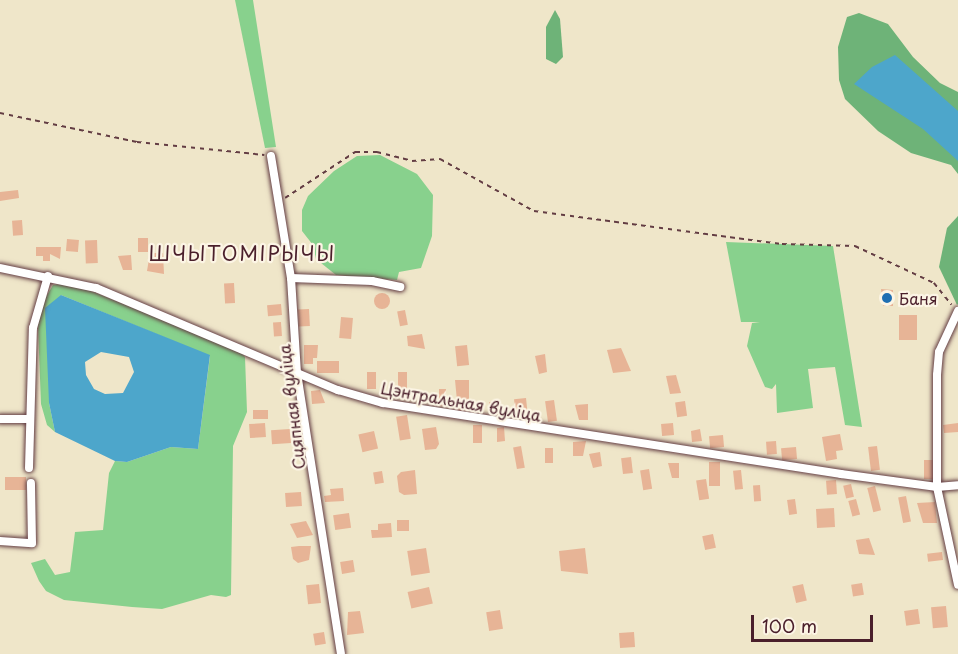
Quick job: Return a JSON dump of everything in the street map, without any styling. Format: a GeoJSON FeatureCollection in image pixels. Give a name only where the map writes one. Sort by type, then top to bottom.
{"type":"FeatureCollection","features":[{"type":"Feature","properties":{"kind":"street","name":"Сцяпная вуліца"},"geometry":{"type":"LineString","coordinates":[[271,156],[291,278],[297,373],[341,654]]}},
{"type":"Feature","properties":{"kind":"street","name":"Цэнтральная вуліца"},"geometry":{"type":"LineString","coordinates":[[0,268],[48,276],[107,292],[297,373],[383,403],[614,441],[937,487],[958,485]]}},
{"type":"Feature","properties":{"kind":"street"},"geometry":{"type":"LineString","coordinates":[[29,468],[33,328],[48,276]]}},
{"type":"Feature","properties":{"kind":"street"},"geometry":{"type":"LineString","coordinates":[[291,278],[372,281],[400,287]]}},
{"type":"Feature","properties":{"kind":"street"},"geometry":{"type":"LineString","coordinates":[[958,310],[939,352],[937,487],[958,585]]}},
{"type":"Feature","properties":{"kind":"street"},"geometry":{"type":"LineString","coordinates":[[0,419],[30,419]]}},
{"type":"Feature","properties":{"kind":"street"},"geometry":{"type":"LineString","coordinates":[[0,541],[32,543],[31,483]]}},
{"type":"Feature","properties":{"kind":"path"},"geometry":{"type":"LineString","coordinates":[[0,113],[73,131],[137,141],[271,156]]}},
{"type":"Feature","properties":{"kind":"path"},"geometry":{"type":"LineString","coordinates":[[278,203],[355,152],[377,152],[412,161],[440,159],[534,211],[782,244],[855,246],[934,283],[958,310]]}},
{"type":"Feature","properties":{"kind":"green space"},"geometry":{"type":"Polygon","coordinates":[[[235,0],[253,0],[276,147],[265,148],[235,0]]]}},
{"type":"Feature","properties":{"kind":"green space"},"geometry":{"type":"Polygon","coordinates":[[[555,10],[560,19],[563,57],[556,64],[546,59],[546,27],[555,10]]]}},
{"type":"Feature","properties":{"kind":"green space"},"geometry":{"type":"Polygon","coordinates":[[[859,13],[888,24],[913,57],[940,83],[958,92],[958,174],[951,165],[911,153],[878,131],[845,99],[839,80],[838,47],[847,17],[859,13]]]}},
{"type":"Feature","properties":{"kind":"green space"},"geometry":{"type":"Polygon","coordinates":[[[380,155],[417,174],[433,195],[432,236],[421,268],[399,272],[397,280],[336,275],[316,259],[313,245],[302,231],[302,210],[308,196],[334,171],[357,156],[380,155]]]}},
{"type":"Feature","properties":{"kind":"green space"},"geometry":{"type":"Polygon","coordinates":[[[958,216],[957,305],[939,267],[947,228],[958,216]]]}},
{"type":"Feature","properties":{"kind":"green space"},"geometry":{"type":"Polygon","coordinates":[[[726,242],[833,246],[862,427],[845,425],[835,367],[808,369],[813,408],[777,413],[776,384],[772,389],[765,387],[747,346],[752,323],[760,322],[741,322],[726,242]]]}},
{"type":"Feature","properties":{"kind":"green space"},"geometry":{"type":"Polygon","coordinates":[[[61,284],[91,291],[240,351],[245,357],[247,412],[233,446],[231,595],[226,597],[211,595],[162,609],[132,607],[64,600],[46,591],[39,581],[31,563],[45,559],[55,575],[70,572],[75,532],[103,530],[109,473],[115,461],[127,462],[171,447],[198,449],[210,356],[61,295],[50,374],[49,403],[55,432],[47,425],[41,404],[38,326],[42,304],[53,285],[61,284]]]}},
{"type":"Feature","properties":{"kind":"water"},"geometry":{"type":"Polygon","coordinates":[[[895,55],[958,111],[958,161],[923,129],[854,84],[872,67],[895,55]]]}},
{"type":"Feature","properties":{"kind":"water"},"geometry":{"type":"Polygon","coordinates":[[[61,295],[210,355],[198,449],[171,447],[127,462],[115,461],[55,432],[49,403],[45,308],[61,295]],[[101,352],[85,362],[86,375],[94,389],[105,394],[123,393],[134,372],[129,357],[101,352]]]}},
{"type":"Feature","properties":{"kind":"building"},"geometry":{"type":"Polygon","coordinates":[[[18,190],[19,198],[0,201],[0,192],[18,190]]]}},
{"type":"Feature","properties":{"kind":"building"},"geometry":{"type":"Polygon","coordinates":[[[22,220],[23,235],[13,236],[12,221],[22,220]]]}},
{"type":"Feature","properties":{"kind":"building"},"geometry":{"type":"Polygon","coordinates":[[[138,238],[148,238],[148,252],[138,252],[138,238]]]}},
{"type":"Feature","properties":{"kind":"building"},"geometry":{"type":"Polygon","coordinates":[[[67,239],[79,240],[78,252],[66,251],[67,239]]]}},
{"type":"Feature","properties":{"kind":"building"},"geometry":{"type":"Polygon","coordinates":[[[85,240],[97,240],[98,263],[86,263],[85,240]]]}},
{"type":"Feature","properties":{"kind":"building"},"geometry":{"type":"Polygon","coordinates":[[[36,247],[61,247],[60,259],[50,254],[50,261],[43,261],[43,256],[36,256],[36,247]]]}},
{"type":"Feature","properties":{"kind":"building"},"geometry":{"type":"Polygon","coordinates":[[[150,253],[163,253],[164,274],[147,271],[150,253]]]}},
{"type":"Feature","properties":{"kind":"building"},"geometry":{"type":"Polygon","coordinates":[[[131,255],[132,270],[123,270],[118,256],[131,255]]]}},
{"type":"Feature","properties":{"kind":"building"},"geometry":{"type":"Polygon","coordinates":[[[234,283],[235,303],[225,303],[224,284],[234,283]]]}},
{"type":"Feature","properties":{"kind":"building","name":"Баня"},"geometry":{"type":"Polygon","coordinates":[[[881,289],[893,290],[893,306],[883,306],[881,289]]]}},
{"type":"Feature","properties":{"kind":"building"},"geometry":{"type":"Polygon","coordinates":[[[379,293],[385,293],[390,301],[388,307],[379,309],[374,304],[374,298],[379,293]]]}},
{"type":"Feature","properties":{"kind":"building"},"geometry":{"type":"Polygon","coordinates":[[[281,304],[282,315],[268,316],[267,305],[281,304]]]}},
{"type":"Feature","properties":{"kind":"building"},"geometry":{"type":"Polygon","coordinates":[[[309,309],[310,326],[299,327],[298,310],[309,309]]]}},
{"type":"Feature","properties":{"kind":"building"},"geometry":{"type":"Polygon","coordinates":[[[405,310],[408,325],[400,326],[397,312],[405,310]]]}},
{"type":"Feature","properties":{"kind":"building"},"geometry":{"type":"Polygon","coordinates":[[[899,315],[917,315],[917,340],[899,340],[899,315]]]}},
{"type":"Feature","properties":{"kind":"building"},"geometry":{"type":"Polygon","coordinates":[[[341,317],[353,318],[351,339],[339,338],[341,317]]]}},
{"type":"Feature","properties":{"kind":"building"},"geometry":{"type":"Polygon","coordinates":[[[281,322],[282,336],[274,337],[273,323],[281,322]]]}},
{"type":"Feature","properties":{"kind":"building"},"geometry":{"type":"Polygon","coordinates":[[[422,334],[425,349],[408,346],[407,336],[422,334]]]}},
{"type":"Feature","properties":{"kind":"building"},"geometry":{"type":"Polygon","coordinates":[[[304,345],[318,345],[317,358],[313,358],[313,364],[304,364],[304,345]]]}},
{"type":"Feature","properties":{"kind":"building"},"geometry":{"type":"Polygon","coordinates":[[[467,345],[469,365],[457,366],[455,346],[467,345]]]}},
{"type":"Feature","properties":{"kind":"building"},"geometry":{"type":"Polygon","coordinates":[[[621,348],[631,371],[613,373],[607,350],[621,348]]]}},
{"type":"Feature","properties":{"kind":"building"},"geometry":{"type":"Polygon","coordinates":[[[545,354],[547,372],[539,374],[535,356],[545,354]]]}},
{"type":"Feature","properties":{"kind":"building"},"geometry":{"type":"Polygon","coordinates":[[[317,361],[339,361],[339,373],[317,373],[317,361]]]}},
{"type":"Feature","properties":{"kind":"building"},"geometry":{"type":"Polygon","coordinates":[[[367,372],[376,372],[376,389],[367,389],[367,372]]]}},
{"type":"Feature","properties":{"kind":"building"},"geometry":{"type":"Polygon","coordinates":[[[398,372],[407,372],[407,396],[398,396],[398,372]]]}},
{"type":"Feature","properties":{"kind":"building"},"geometry":{"type":"Polygon","coordinates":[[[676,375],[681,393],[670,394],[666,376],[676,375]]]}},
{"type":"Feature","properties":{"kind":"building"},"geometry":{"type":"Polygon","coordinates":[[[455,380],[469,380],[469,411],[458,411],[455,380]]]}},
{"type":"Feature","properties":{"kind":"building"},"geometry":{"type":"Polygon","coordinates":[[[439,389],[446,389],[446,406],[439,406],[439,389]]]}},
{"type":"Feature","properties":{"kind":"building"},"geometry":{"type":"Polygon","coordinates":[[[320,390],[325,403],[312,404],[311,391],[320,390]]]}},
{"type":"Feature","properties":{"kind":"building"},"geometry":{"type":"Polygon","coordinates":[[[526,398],[528,417],[516,418],[514,399],[526,398]]]}},
{"type":"Feature","properties":{"kind":"building"},"geometry":{"type":"Polygon","coordinates":[[[554,400],[557,421],[548,422],[545,401],[554,400]]]}},
{"type":"Feature","properties":{"kind":"building"},"geometry":{"type":"Polygon","coordinates":[[[685,401],[687,416],[677,417],[675,402],[685,401]]]}},
{"type":"Feature","properties":{"kind":"building"},"geometry":{"type":"Polygon","coordinates":[[[489,402],[501,402],[501,415],[492,415],[489,402]]]}},
{"type":"Feature","properties":{"kind":"building"},"geometry":{"type":"Polygon","coordinates":[[[588,404],[588,420],[579,420],[575,405],[588,404]]]}},
{"type":"Feature","properties":{"kind":"building"},"geometry":{"type":"Polygon","coordinates":[[[253,410],[268,410],[268,419],[253,419],[253,410]]]}},
{"type":"Feature","properties":{"kind":"building"},"geometry":{"type":"Polygon","coordinates":[[[407,415],[411,439],[400,440],[396,417],[407,415]]]}},
{"type":"Feature","properties":{"kind":"building"},"geometry":{"type":"Polygon","coordinates":[[[265,423],[266,437],[250,438],[249,424],[265,423]]]}},
{"type":"Feature","properties":{"kind":"building"},"geometry":{"type":"Polygon","coordinates":[[[673,423],[674,435],[662,436],[661,424],[673,423]]]}},
{"type":"Feature","properties":{"kind":"building"},"geometry":{"type":"Polygon","coordinates":[[[958,423],[958,432],[944,433],[943,425],[958,423]]]}},
{"type":"Feature","properties":{"kind":"building"},"geometry":{"type":"Polygon","coordinates":[[[473,425],[482,425],[482,443],[473,443],[473,425]]]}},
{"type":"Feature","properties":{"kind":"building"},"geometry":{"type":"Polygon","coordinates":[[[436,427],[439,444],[436,449],[425,450],[422,429],[436,427]]]}},
{"type":"Feature","properties":{"kind":"building"},"geometry":{"type":"Polygon","coordinates":[[[504,427],[505,441],[497,442],[497,428],[504,427]]]}},
{"type":"Feature","properties":{"kind":"building"},"geometry":{"type":"Polygon","coordinates":[[[290,429],[291,443],[272,444],[271,430],[290,429]]]}},
{"type":"Feature","properties":{"kind":"building"},"geometry":{"type":"Polygon","coordinates":[[[700,429],[702,441],[692,442],[691,431],[700,429]]]}},
{"type":"Feature","properties":{"kind":"building"},"geometry":{"type":"Polygon","coordinates":[[[374,431],[378,449],[362,452],[358,435],[374,431]]]}},
{"type":"Feature","properties":{"kind":"building"},"geometry":{"type":"Polygon","coordinates":[[[840,434],[843,450],[836,451],[837,459],[826,461],[822,437],[840,434]]]}},
{"type":"Feature","properties":{"kind":"building"},"geometry":{"type":"Polygon","coordinates":[[[723,435],[724,447],[710,448],[709,436],[723,435]]]}},
{"type":"Feature","properties":{"kind":"building"},"geometry":{"type":"Polygon","coordinates":[[[586,441],[583,456],[573,456],[573,442],[586,441]]]}},
{"type":"Feature","properties":{"kind":"building"},"geometry":{"type":"Polygon","coordinates":[[[776,441],[777,454],[767,455],[766,442],[776,441]]]}},
{"type":"Feature","properties":{"kind":"building"},"geometry":{"type":"Polygon","coordinates":[[[521,446],[525,468],[517,469],[513,447],[521,446]]]}},
{"type":"Feature","properties":{"kind":"building"},"geometry":{"type":"Polygon","coordinates":[[[877,446],[880,470],[871,471],[868,447],[877,446]]]}},
{"type":"Feature","properties":{"kind":"building"},"geometry":{"type":"Polygon","coordinates":[[[796,447],[797,459],[782,460],[781,448],[796,447]]]}},
{"type":"Feature","properties":{"kind":"building"},"geometry":{"type":"Polygon","coordinates":[[[545,448],[553,448],[553,463],[545,463],[545,448]]]}},
{"type":"Feature","properties":{"kind":"building"},"geometry":{"type":"Polygon","coordinates":[[[600,452],[602,466],[593,468],[589,454],[600,452]]]}},
{"type":"Feature","properties":{"kind":"building"},"geometry":{"type":"Polygon","coordinates":[[[631,457],[633,473],[623,474],[621,458],[631,457]]]}},
{"type":"Feature","properties":{"kind":"building"},"geometry":{"type":"Polygon","coordinates":[[[924,460],[933,460],[933,479],[924,479],[924,460]]]}},
{"type":"Feature","properties":{"kind":"building"},"geometry":{"type":"Polygon","coordinates":[[[709,462],[720,462],[720,486],[709,486],[709,462]]]}},
{"type":"Feature","properties":{"kind":"building"},"geometry":{"type":"Polygon","coordinates":[[[668,463],[679,463],[679,478],[672,478],[668,463]]]}},
{"type":"Feature","properties":{"kind":"building"},"geometry":{"type":"Polygon","coordinates":[[[649,469],[652,489],[643,490],[640,470],[649,469]]]}},
{"type":"Feature","properties":{"kind":"building"},"geometry":{"type":"Polygon","coordinates":[[[415,470],[417,494],[404,495],[399,492],[397,476],[401,472],[415,470]]]}},
{"type":"Feature","properties":{"kind":"building"},"geometry":{"type":"Polygon","coordinates":[[[741,470],[743,489],[735,490],[733,471],[741,470]]]}},
{"type":"Feature","properties":{"kind":"building"},"geometry":{"type":"Polygon","coordinates":[[[382,471],[384,483],[375,484],[373,472],[382,471]]]}},
{"type":"Feature","properties":{"kind":"building"},"geometry":{"type":"Polygon","coordinates":[[[5,477],[26,477],[26,490],[5,490],[5,477]]]}},
{"type":"Feature","properties":{"kind":"building"},"geometry":{"type":"Polygon","coordinates":[[[706,479],[709,499],[699,500],[696,481],[706,479]]]}},
{"type":"Feature","properties":{"kind":"building"},"geometry":{"type":"Polygon","coordinates":[[[836,480],[837,494],[827,495],[826,481],[836,480]]]}},
{"type":"Feature","properties":{"kind":"building"},"geometry":{"type":"Polygon","coordinates":[[[851,484],[854,497],[846,498],[843,486],[851,484]]]}},
{"type":"Feature","properties":{"kind":"building"},"geometry":{"type":"Polygon","coordinates":[[[753,485],[760,485],[761,501],[754,501],[753,485]]]}},
{"type":"Feature","properties":{"kind":"building"},"geometry":{"type":"Polygon","coordinates":[[[875,486],[881,510],[873,512],[867,488],[875,486]]]}},
{"type":"Feature","properties":{"kind":"building"},"geometry":{"type":"Polygon","coordinates":[[[343,488],[344,501],[325,502],[324,496],[331,495],[330,489],[343,488]]]}},
{"type":"Feature","properties":{"kind":"building"},"geometry":{"type":"Polygon","coordinates":[[[301,492],[302,506],[286,507],[285,493],[301,492]]]}},
{"type":"Feature","properties":{"kind":"building"},"geometry":{"type":"Polygon","coordinates":[[[906,496],[911,522],[903,523],[898,498],[906,496]]]}},
{"type":"Feature","properties":{"kind":"building"},"geometry":{"type":"Polygon","coordinates":[[[795,499],[797,514],[789,515],[787,500],[795,499]]]}},
{"type":"Feature","properties":{"kind":"building"},"geometry":{"type":"Polygon","coordinates":[[[856,499],[860,514],[852,517],[848,501],[856,499]]]}},
{"type":"Feature","properties":{"kind":"building"},"geometry":{"type":"Polygon","coordinates":[[[935,502],[937,523],[923,523],[917,503],[935,502]]]}},
{"type":"Feature","properties":{"kind":"building"},"geometry":{"type":"Polygon","coordinates":[[[834,508],[835,527],[817,528],[816,509],[834,508]]]}},
{"type":"Feature","properties":{"kind":"building"},"geometry":{"type":"Polygon","coordinates":[[[349,513],[351,528],[335,530],[333,515],[349,513]]]}},
{"type":"Feature","properties":{"kind":"building"},"geometry":{"type":"Polygon","coordinates":[[[397,520],[409,520],[409,531],[397,531],[397,520]]]}},
{"type":"Feature","properties":{"kind":"building"},"geometry":{"type":"Polygon","coordinates":[[[306,521],[313,535],[297,538],[290,524],[306,521]]]}},
{"type":"Feature","properties":{"kind":"building"},"geometry":{"type":"Polygon","coordinates":[[[391,523],[392,537],[372,538],[371,530],[378,530],[378,524],[391,523]]]}},
{"type":"Feature","properties":{"kind":"building"},"geometry":{"type":"Polygon","coordinates":[[[713,534],[716,548],[705,550],[702,536],[713,534]]]}},
{"type":"Feature","properties":{"kind":"building"},"geometry":{"type":"Polygon","coordinates":[[[869,538],[875,555],[859,554],[856,540],[869,538]]]}},
{"type":"Feature","properties":{"kind":"building"},"geometry":{"type":"Polygon","coordinates":[[[311,546],[309,560],[298,563],[293,559],[291,547],[311,546]]]}},
{"type":"Feature","properties":{"kind":"building"},"geometry":{"type":"Polygon","coordinates":[[[426,548],[430,573],[411,576],[407,551],[426,548]]]}},
{"type":"Feature","properties":{"kind":"building"},"geometry":{"type":"Polygon","coordinates":[[[585,548],[588,574],[561,571],[559,551],[585,548]]]}},
{"type":"Feature","properties":{"kind":"building"},"geometry":{"type":"Polygon","coordinates":[[[942,552],[943,560],[928,562],[927,554],[942,552]]]}},
{"type":"Feature","properties":{"kind":"building"},"geometry":{"type":"Polygon","coordinates":[[[353,560],[355,572],[342,574],[340,562],[353,560]]]}},
{"type":"Feature","properties":{"kind":"building"},"geometry":{"type":"Polygon","coordinates":[[[862,583],[864,595],[853,597],[851,585],[862,583]]]}},
{"type":"Feature","properties":{"kind":"building"},"geometry":{"type":"Polygon","coordinates":[[[319,584],[321,603],[308,604],[306,585],[319,584]]]}},
{"type":"Feature","properties":{"kind":"building"},"geometry":{"type":"Polygon","coordinates":[[[803,584],[807,601],[796,603],[792,586],[803,584]]]}},
{"type":"Feature","properties":{"kind":"building"},"geometry":{"type":"Polygon","coordinates":[[[429,587],[433,604],[411,609],[408,592],[429,587]]]}},
{"type":"Feature","properties":{"kind":"building"},"geometry":{"type":"Polygon","coordinates":[[[946,606],[948,627],[933,628],[931,607],[946,606]]]}},
{"type":"Feature","properties":{"kind":"building"},"geometry":{"type":"Polygon","coordinates":[[[918,609],[920,624],[906,626],[904,611],[918,609]]]}},
{"type":"Feature","properties":{"kind":"building"},"geometry":{"type":"Polygon","coordinates":[[[500,610],[503,629],[489,631],[486,612],[500,610]]]}},
{"type":"Feature","properties":{"kind":"building"},"geometry":{"type":"Polygon","coordinates":[[[360,611],[364,633],[347,635],[348,612],[360,611]]]}},
{"type":"Feature","properties":{"kind":"building"},"geometry":{"type":"Polygon","coordinates":[[[324,632],[326,644],[315,646],[313,634],[324,632]]]}},
{"type":"Feature","properties":{"kind":"building"},"geometry":{"type":"Polygon","coordinates":[[[634,632],[635,647],[620,648],[619,633],[634,632]]]}},
{"type":"Feature","properties":{"kind":"place","name":"Баня"},"geometry":{"type":"Point","coordinates":[887,298]}},
{"type":"Feature","properties":{"kind":"district","name":"ШЧЫТОМІРЫЧЫ"},"geometry":{"type":"Point","coordinates":[242,253]}}]}
